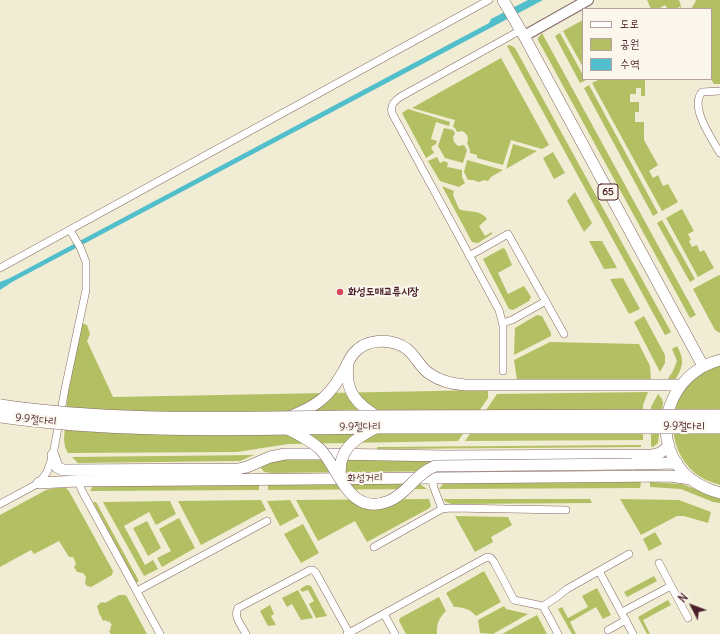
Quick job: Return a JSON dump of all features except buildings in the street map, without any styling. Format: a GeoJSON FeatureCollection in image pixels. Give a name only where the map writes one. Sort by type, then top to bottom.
{"type":"FeatureCollection","features":[{"type":"Feature","properties":{"kind":"highway","name":"9·9절다리"},"geometry":{"type":"LineString","coordinates":[[0,406],[30,411],[118,417],[220,418],[286,423]]}},
{"type":"Feature","properties":{"kind":"highway","name":"9·9절다리"},"geometry":{"type":"LineString","coordinates":[[0,416],[28,420],[116,427],[220,429],[286,423],[720,416]]}},
{"type":"Feature","properties":{"kind":"highway","name":"9·9절다리"},"geometry":{"type":"LineString","coordinates":[[378,422],[720,427]]}},
{"type":"Feature","properties":{"kind":"main road","name":"65"},"geometry":{"type":"LineString","coordinates":[[508,9],[703,366]]}},
{"type":"Feature","properties":{"kind":"main road"},"geometry":{"type":"LineString","coordinates":[[677,463],[435,466],[422,473],[394,499],[377,504],[362,502],[355,498],[342,482],[327,457],[319,448],[286,423],[316,405],[326,397],[334,388],[351,357],[360,347],[382,341],[399,345],[410,352],[422,367],[430,374],[454,384],[681,385]]}},
{"type":"Feature","properties":{"kind":"main road"},"geometry":{"type":"LineString","coordinates":[[720,360],[703,366],[688,377],[681,385],[675,394],[668,415],[667,426],[669,446],[677,463],[684,472],[704,488],[720,493]]}},
{"type":"Feature","properties":{"kind":"main road"},"geometry":{"type":"LineString","coordinates":[[342,482],[340,474],[342,458],[348,446],[378,422],[360,405],[351,393],[347,380],[348,363]]}},
{"type":"Feature","properties":{"kind":"main road","name":"화성거리"},"geometry":{"type":"LineString","coordinates":[[54,455],[57,467],[63,470],[238,469],[247,467],[270,457],[285,454],[446,456],[652,455],[660,453],[669,446]]}},
{"type":"Feature","properties":{"kind":"main road","name":"화성거리"},"geometry":{"type":"LineString","coordinates":[[39,483],[78,481],[431,477],[670,476],[691,479]]}},
{"type":"Feature","properties":{"kind":"street"},"geometry":{"type":"LineString","coordinates":[[0,268],[489,0]]}},
{"type":"Feature","properties":{"kind":"street"},"geometry":{"type":"LineString","coordinates":[[503,371],[502,323],[498,310],[393,115],[391,108],[392,104],[400,97],[588,0]]}},
{"type":"Feature","properties":{"kind":"street"},"geometry":{"type":"LineString","coordinates":[[720,91],[702,92],[700,95],[698,110],[720,153]]}},
{"type":"Feature","properties":{"kind":"street"},"geometry":{"type":"LineString","coordinates":[[0,504],[39,483],[47,472],[54,455],[65,389],[86,290],[86,262],[80,247],[70,230]]}},
{"type":"Feature","properties":{"kind":"street"},"geometry":{"type":"LineString","coordinates":[[469,256],[508,234],[564,334]]}},
{"type":"Feature","properties":{"kind":"street"},"geometry":{"type":"LineString","coordinates":[[502,323],[512,320],[546,301]]}},
{"type":"Feature","properties":{"kind":"street"},"geometry":{"type":"LineString","coordinates":[[431,477],[442,509]]}},
{"type":"Feature","properties":{"kind":"street"},"geometry":{"type":"LineString","coordinates":[[78,481],[160,634]]}},
{"type":"Feature","properties":{"kind":"street"},"geometry":{"type":"LineString","coordinates":[[374,547],[442,509],[566,510]]}},
{"type":"Feature","properties":{"kind":"street"},"geometry":{"type":"LineString","coordinates":[[137,591],[267,521]]}},
{"type":"Feature","properties":{"kind":"street"},"geometry":{"type":"LineString","coordinates":[[246,634],[236,616],[238,608],[310,570],[313,570],[316,573],[348,633],[487,558],[491,558],[494,562],[514,600],[543,606],[567,589],[629,554]]}},
{"type":"Feature","properties":{"kind":"street"},"geometry":{"type":"LineString","coordinates":[[659,564],[688,618]]}},
{"type":"Feature","properties":{"kind":"street"},"geometry":{"type":"LineString","coordinates":[[600,571],[633,634]]}},
{"type":"Feature","properties":{"kind":"street"},"geometry":{"type":"LineString","coordinates":[[622,612],[671,586]]}},
{"type":"Feature","properties":{"kind":"street"},"geometry":{"type":"LineString","coordinates":[[543,606],[558,634]]}},
{"type":"Feature","properties":{"kind":"street"},"geometry":{"type":"LineString","coordinates":[[384,614],[395,634]]}},
{"type":"Feature","properties":{"kind":"street"},"geometry":{"type":"LineString","coordinates":[[608,630],[626,620]]}},
{"type":"Feature","properties":{"kind":"green space"},"geometry":{"type":"Polygon","coordinates":[[[647,0],[679,0],[681,6],[678,8],[667,8],[665,5],[660,8],[651,8],[647,0]]]}},
{"type":"Feature","properties":{"kind":"green space"},"geometry":{"type":"Polygon","coordinates":[[[695,0],[720,0],[720,84],[714,84],[712,80],[712,8],[692,8],[696,1],[695,0]]]}},
{"type":"Feature","properties":{"kind":"green space"},"geometry":{"type":"Polygon","coordinates":[[[582,21],[582,65],[563,31],[582,21]]]}},
{"type":"Feature","properties":{"kind":"green space"},"geometry":{"type":"Polygon","coordinates":[[[542,33],[696,315],[690,318],[538,40],[542,33]]]}},
{"type":"Feature","properties":{"kind":"green space"},"geometry":{"type":"Polygon","coordinates":[[[560,33],[582,73],[582,80],[586,80],[580,83],[555,36],[560,33]]]}},
{"type":"Feature","properties":{"kind":"green space"},"geometry":{"type":"Polygon","coordinates":[[[510,45],[515,48],[671,332],[665,335],[507,46],[510,45]]]}},
{"type":"Feature","properties":{"kind":"green space"},"geometry":{"type":"Polygon","coordinates":[[[501,58],[549,145],[542,149],[511,140],[503,165],[477,158],[477,155],[470,153],[467,143],[467,135],[462,131],[457,132],[453,127],[455,120],[412,108],[501,58]]]}},
{"type":"Feature","properties":{"kind":"green space"},"geometry":{"type":"Polygon","coordinates":[[[598,80],[645,80],[645,96],[641,96],[641,88],[636,88],[636,94],[630,94],[630,102],[639,102],[639,112],[635,112],[635,122],[644,122],[644,140],[658,165],[649,171],[653,178],[658,175],[663,186],[668,184],[678,202],[662,211],[592,83],[598,80]]]}},
{"type":"Feature","properties":{"kind":"green space"},"geometry":{"type":"Polygon","coordinates":[[[589,85],[658,213],[653,216],[584,88],[589,85]]]}},
{"type":"Feature","properties":{"kind":"green space"},"geometry":{"type":"Polygon","coordinates":[[[408,109],[450,122],[449,126],[436,122],[431,139],[437,141],[436,144],[431,147],[434,153],[426,158],[402,113],[408,109]]]}},
{"type":"Feature","properties":{"kind":"green space"},"geometry":{"type":"Polygon","coordinates":[[[444,128],[453,130],[455,133],[453,137],[454,142],[458,146],[464,145],[467,150],[463,163],[445,158],[438,146],[444,128]]]}},
{"type":"Feature","properties":{"kind":"green space"},"geometry":{"type":"Polygon","coordinates":[[[513,144],[537,151],[506,169],[513,144]]]}},
{"type":"Feature","properties":{"kind":"green space"},"geometry":{"type":"Polygon","coordinates":[[[553,152],[565,173],[554,179],[543,158],[553,152]]]}},
{"type":"Feature","properties":{"kind":"green space"},"geometry":{"type":"Polygon","coordinates":[[[437,157],[440,163],[444,161],[448,163],[447,167],[462,170],[462,177],[465,183],[459,187],[440,181],[428,161],[437,157]]]}},
{"type":"Feature","properties":{"kind":"green space"},"geometry":{"type":"Polygon","coordinates":[[[467,160],[503,170],[491,177],[488,181],[484,180],[479,182],[468,180],[464,172],[467,160]]]}},
{"type":"Feature","properties":{"kind":"green space"},"geometry":{"type":"Polygon","coordinates":[[[442,186],[454,191],[453,195],[459,209],[477,212],[484,216],[487,219],[479,226],[485,236],[492,232],[492,234],[478,243],[472,242],[442,186]]]}},
{"type":"Feature","properties":{"kind":"green space"},"geometry":{"type":"Polygon","coordinates":[[[575,192],[592,223],[584,232],[567,201],[575,192]]]}},
{"type":"Feature","properties":{"kind":"green space"},"geometry":{"type":"Polygon","coordinates":[[[682,209],[694,231],[688,234],[692,247],[697,245],[700,252],[704,250],[714,268],[698,277],[666,218],[682,209]]]}},
{"type":"Feature","properties":{"kind":"green space"},"geometry":{"type":"Polygon","coordinates":[[[662,220],[695,279],[690,282],[657,223],[662,220]]]}},
{"type":"Feature","properties":{"kind":"green space"},"geometry":{"type":"Polygon","coordinates":[[[589,241],[602,241],[617,268],[604,269],[589,241]]]}},
{"type":"Feature","properties":{"kind":"green space"},"geometry":{"type":"Polygon","coordinates":[[[503,248],[505,249],[512,265],[498,273],[508,294],[524,286],[531,297],[529,301],[513,310],[509,309],[483,259],[503,248]]]}},
{"type":"Feature","properties":{"kind":"green space"},"geometry":{"type":"Polygon","coordinates":[[[719,275],[720,333],[715,330],[693,289],[719,275]]]}},
{"type":"Feature","properties":{"kind":"green space"},"geometry":{"type":"Polygon","coordinates":[[[623,278],[640,309],[629,314],[610,279],[623,278]]]}},
{"type":"Feature","properties":{"kind":"green space"},"geometry":{"type":"Polygon","coordinates":[[[537,315],[542,316],[551,333],[551,336],[514,355],[515,328],[537,315]]]}},
{"type":"Feature","properties":{"kind":"green space"},"geometry":{"type":"Polygon","coordinates":[[[644,316],[665,355],[665,363],[660,372],[634,322],[644,316]]]}},
{"type":"Feature","properties":{"kind":"green space"},"geometry":{"type":"Polygon","coordinates":[[[82,323],[87,325],[90,334],[87,341],[113,397],[488,390],[488,398],[458,441],[288,444],[237,452],[68,453],[65,447],[64,439],[68,390],[82,323]]]}},
{"type":"Feature","properties":{"kind":"green space"},"geometry":{"type":"Polygon","coordinates":[[[550,342],[639,344],[650,366],[651,380],[517,380],[514,360],[550,342]]]}},
{"type":"Feature","properties":{"kind":"green space"},"geometry":{"type":"Polygon","coordinates":[[[677,346],[682,359],[680,371],[675,380],[666,382],[677,361],[672,349],[677,346]]]}},
{"type":"Feature","properties":{"kind":"green space"},"geometry":{"type":"Polygon","coordinates":[[[720,365],[720,485],[701,477],[685,463],[678,451],[674,437],[673,424],[675,410],[680,397],[687,386],[698,376],[711,368],[720,365]]]}},
{"type":"Feature","properties":{"kind":"green space"},"geometry":{"type":"Polygon","coordinates":[[[648,392],[643,405],[643,440],[465,441],[497,394],[648,392]]]}},
{"type":"Feature","properties":{"kind":"green space"},"geometry":{"type":"Polygon","coordinates":[[[658,394],[663,403],[658,443],[653,447],[651,446],[651,407],[658,394]]]}},
{"type":"Feature","properties":{"kind":"green space"},"geometry":{"type":"Polygon","coordinates":[[[641,445],[641,447],[377,449],[377,447],[641,445]]]}},
{"type":"Feature","properties":{"kind":"green space"},"geometry":{"type":"Polygon","coordinates":[[[254,455],[240,461],[78,463],[72,457],[254,455]]]}},
{"type":"Feature","properties":{"kind":"green space"},"geometry":{"type":"Polygon","coordinates":[[[281,460],[454,461],[454,471],[272,473],[264,472],[261,468],[263,465],[281,460]]]}},
{"type":"Feature","properties":{"kind":"green space"},"geometry":{"type":"Polygon","coordinates":[[[640,482],[640,488],[439,489],[445,483],[640,482]]]}},
{"type":"Feature","properties":{"kind":"green space"},"geometry":{"type":"Polygon","coordinates":[[[650,482],[682,484],[720,498],[720,503],[713,502],[681,489],[650,487],[650,482]]]}},
{"type":"Feature","properties":{"kind":"green space"},"geometry":{"type":"Polygon","coordinates":[[[268,484],[420,484],[427,489],[268,490],[268,484]]]}},
{"type":"Feature","properties":{"kind":"green space"},"geometry":{"type":"Polygon","coordinates":[[[259,485],[259,490],[90,491],[93,486],[259,485]]]}},
{"type":"Feature","properties":{"kind":"green space"},"geometry":{"type":"Polygon","coordinates":[[[66,488],[69,491],[113,571],[112,575],[91,587],[87,586],[85,583],[86,577],[83,573],[77,572],[74,567],[76,564],[73,557],[69,557],[59,541],[34,554],[31,550],[0,567],[0,515],[46,490],[66,488]]]}},
{"type":"Feature","properties":{"kind":"green space"},"geometry":{"type":"Polygon","coordinates":[[[429,499],[431,506],[428,509],[367,542],[355,521],[318,541],[296,500],[429,499]]]}},
{"type":"Feature","properties":{"kind":"green space"},"geometry":{"type":"Polygon","coordinates":[[[443,499],[590,499],[592,503],[451,504],[443,499]]]}},
{"type":"Feature","properties":{"kind":"green space"},"geometry":{"type":"Polygon","coordinates":[[[620,499],[679,500],[711,512],[708,523],[684,516],[677,516],[641,535],[620,499]]]}},
{"type":"Feature","properties":{"kind":"green space"},"geometry":{"type":"Polygon","coordinates":[[[261,500],[266,510],[201,545],[178,501],[261,500]]]}},
{"type":"Feature","properties":{"kind":"green space"},"geometry":{"type":"Polygon","coordinates":[[[290,500],[299,516],[280,526],[267,501],[290,500]]]}},
{"type":"Feature","properties":{"kind":"green space"},"geometry":{"type":"Polygon","coordinates":[[[170,501],[176,514],[156,525],[149,512],[124,526],[145,565],[153,560],[158,569],[144,576],[103,502],[170,501]]]}},
{"type":"Feature","properties":{"kind":"green space"},"geometry":{"type":"Polygon","coordinates":[[[93,502],[96,502],[139,581],[136,583],[93,502]]]}},
{"type":"Feature","properties":{"kind":"green space"},"geometry":{"type":"Polygon","coordinates":[[[455,516],[508,517],[512,525],[491,537],[493,542],[475,552],[455,516]]]}},
{"type":"Feature","properties":{"kind":"green space"},"geometry":{"type":"Polygon","coordinates":[[[179,518],[195,548],[162,567],[157,558],[171,551],[159,529],[179,518]]]}},
{"type":"Feature","properties":{"kind":"green space"},"geometry":{"type":"Polygon","coordinates":[[[147,521],[161,548],[148,556],[133,528],[147,521]]]}},
{"type":"Feature","properties":{"kind":"green space"},"geometry":{"type":"Polygon","coordinates":[[[303,524],[319,553],[301,563],[284,534],[303,524]]]}},
{"type":"Feature","properties":{"kind":"green space"},"geometry":{"type":"Polygon","coordinates":[[[655,532],[662,544],[649,551],[643,539],[655,532]]]}},
{"type":"Feature","properties":{"kind":"green space"},"geometry":{"type":"Polygon","coordinates":[[[484,571],[501,602],[476,616],[466,609],[454,607],[446,593],[484,571]]]}},
{"type":"Feature","properties":{"kind":"green space"},"geometry":{"type":"Polygon","coordinates":[[[654,576],[657,581],[627,597],[624,592],[654,576]]]}},
{"type":"Feature","properties":{"kind":"green space"},"geometry":{"type":"Polygon","coordinates":[[[307,585],[311,586],[327,616],[316,618],[309,604],[314,601],[308,590],[302,592],[300,589],[307,585]]]}},
{"type":"Feature","properties":{"kind":"green space"},"geometry":{"type":"Polygon","coordinates":[[[597,588],[611,615],[603,619],[596,607],[570,622],[576,634],[572,634],[558,609],[562,607],[568,618],[588,607],[582,596],[597,588]]]}},
{"type":"Feature","properties":{"kind":"green space"},"geometry":{"type":"Polygon","coordinates":[[[298,590],[313,618],[301,620],[292,604],[287,607],[282,598],[298,590]]]}},
{"type":"Feature","properties":{"kind":"green space"},"geometry":{"type":"Polygon","coordinates":[[[119,595],[125,595],[127,597],[147,634],[111,634],[109,631],[112,625],[109,621],[103,621],[97,606],[100,603],[105,603],[119,595]]]}},
{"type":"Feature","properties":{"kind":"green space"},"geometry":{"type":"Polygon","coordinates":[[[439,597],[446,611],[438,621],[437,634],[406,634],[399,621],[400,618],[439,597]]]}},
{"type":"Feature","properties":{"kind":"green space"},"geometry":{"type":"Polygon","coordinates":[[[668,600],[671,605],[643,620],[650,634],[647,634],[638,617],[668,600]]]}},
{"type":"Feature","properties":{"kind":"green space"},"geometry":{"type":"Polygon","coordinates":[[[270,605],[274,614],[271,616],[276,625],[268,626],[260,611],[270,605]]]}},
{"type":"Feature","properties":{"kind":"green space"},"geometry":{"type":"Polygon","coordinates":[[[504,606],[506,609],[528,614],[493,634],[480,633],[478,620],[504,606]]]}},
{"type":"Feature","properties":{"kind":"green space"},"geometry":{"type":"Polygon","coordinates":[[[537,615],[547,634],[502,634],[537,615]]]}},
{"type":"Feature","properties":{"kind":"water"},"geometry":{"type":"Polygon","coordinates":[[[528,0],[543,0],[12,282],[0,290],[0,282],[489,23],[491,19],[528,0]]]}},
{"type":"Feature","properties":{"kind":"place","name":"화성도매교류시장"},"geometry":{"type":"Point","coordinates":[340,292]}}]}
